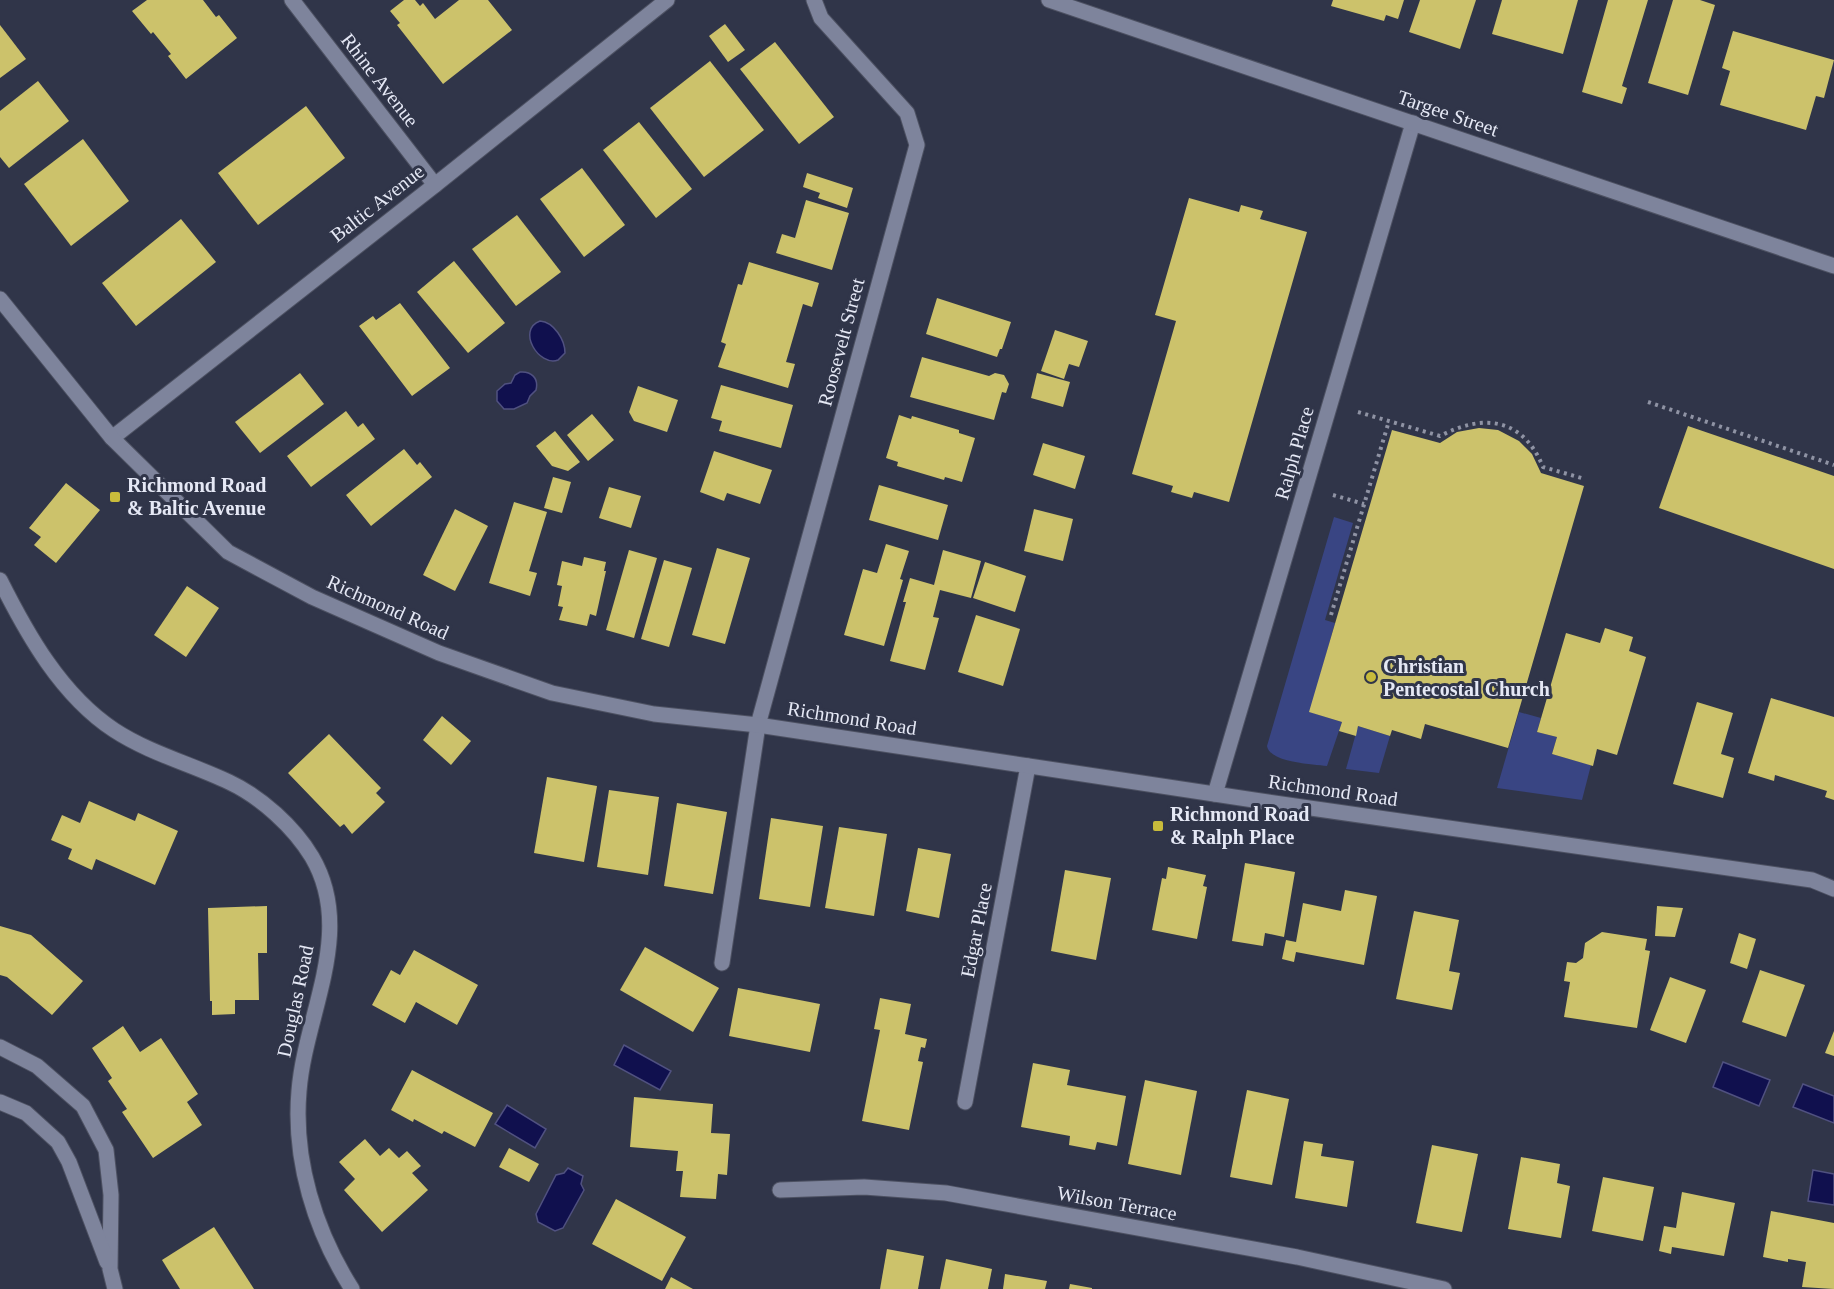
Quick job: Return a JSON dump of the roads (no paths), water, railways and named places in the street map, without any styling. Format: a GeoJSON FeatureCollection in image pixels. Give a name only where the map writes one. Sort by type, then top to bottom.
{"type":"FeatureCollection","features":[{"type":"Feature","properties":{"kind":"street","name":"Rhine Avenue"},"geometry":{"type":"LineString","coordinates":[[292,0],[435,185]]}},
{"type":"Feature","properties":{"kind":"street","name":"Baltic Avenue"},"geometry":{"type":"LineString","coordinates":[[112,438],[667,0]]}},
{"type":"Feature","properties":{"kind":"street","name":"Roosevelt Street"},"geometry":{"type":"LineString","coordinates":[[723,963],[758,725],[916,145],[907,113],[821,18],[814,0]]}},
{"type":"Feature","properties":{"kind":"street","name":"Targee Street"},"geometry":{"type":"LineString","coordinates":[[1049,0],[1834,266]]}},
{"type":"Feature","properties":{"kind":"street","name":"Ralph Place"},"geometry":{"type":"LineString","coordinates":[[1215,794],[1413,123]]}},
{"type":"Feature","properties":{"kind":"street","name":"Richmond Road"},"geometry":{"type":"LineString","coordinates":[[0,299],[112,438],[228,552],[312,597],[439,653],[552,693],[654,714],[758,725],[1812,880],[1834,889]]}},
{"type":"Feature","properties":{"kind":"street","name":"Douglas Road"},"geometry":{"type":"LineString","coordinates":[[0,579],[25,629],[57,674],[87,709],[113,729],[147,749],[231,782],[266,805],[291,830],[312,857],[326,890],[331,933],[326,968],[306,1043],[299,1091],[299,1136],[307,1190],[325,1241],[352,1289]]}},
{"type":"Feature","properties":{"kind":"street","name":"Edgar Place"},"geometry":{"type":"LineString","coordinates":[[964,1102],[1028,766]]}},
{"type":"Feature","properties":{"kind":"street"},"geometry":{"type":"LineString","coordinates":[[0,1047],[37,1066],[84,1106],[106,1150],[111,1196],[110,1269]]}},
{"type":"Feature","properties":{"kind":"street"},"geometry":{"type":"LineString","coordinates":[[0,1102],[26,1113],[58,1142],[69,1162],[110,1269],[115,1289]]}},
{"type":"Feature","properties":{"kind":"street","name":"Wilson Terrace"},"geometry":{"type":"LineString","coordinates":[[780,1190],[864,1187],[946,1192],[1297,1257],[1444,1289]]}},
{"type":"Feature","properties":{"kind":"place","name":"Richmond Road & Baltic Avenue"},"geometry":{"type":"Point","coordinates":[115,497]}},
{"type":"Feature","properties":{"kind":"place","name":"Christian Pentecostal Church"},"geometry":{"type":"Point","coordinates":[1371,677]}},
{"type":"Feature","properties":{"kind":"place","name":"Richmond Road & Ralph Place"},"geometry":{"type":"Point","coordinates":[1158,826]}}]}
